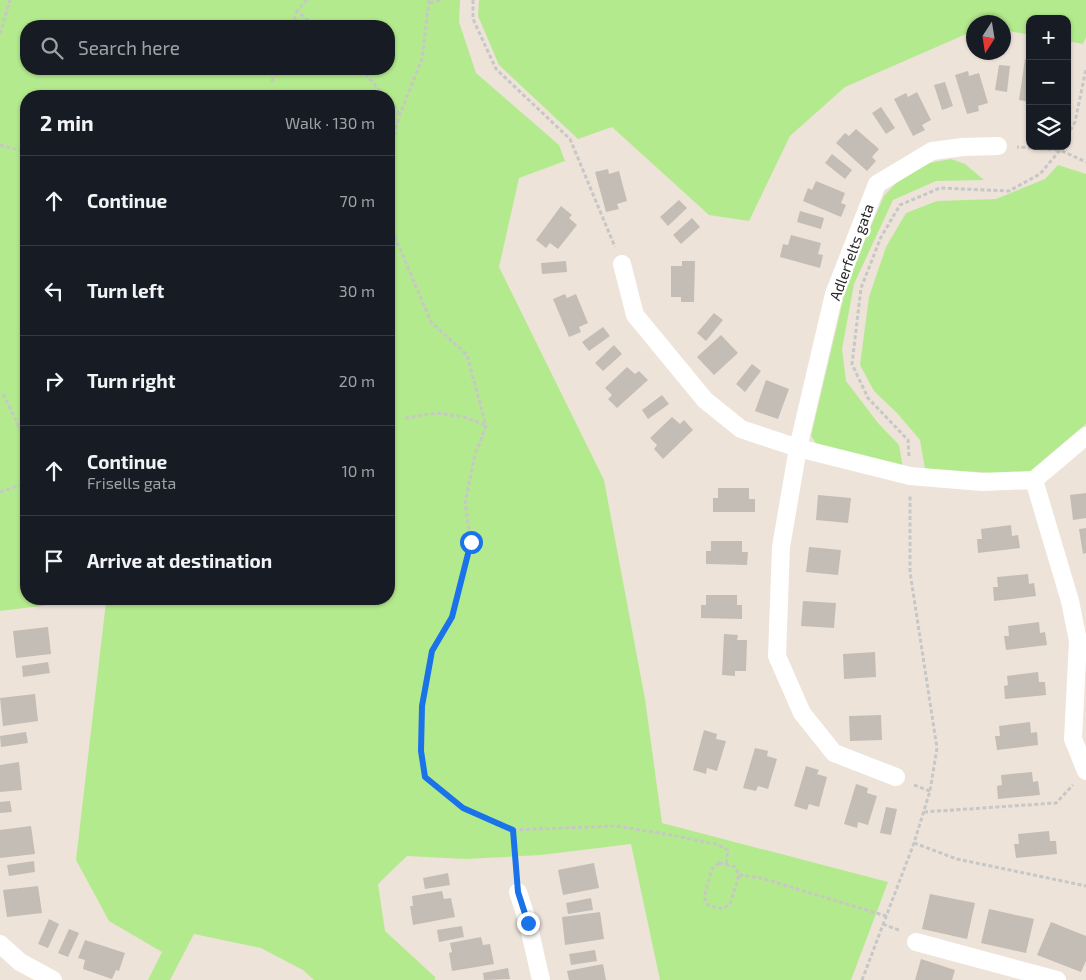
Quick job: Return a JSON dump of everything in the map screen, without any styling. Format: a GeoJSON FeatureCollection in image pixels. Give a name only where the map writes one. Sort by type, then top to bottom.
{"type":"FeatureCollection","features":[{"type":"Feature","properties":{"kind":"street","name":"Adlerfelts gata"},"geometry":{"type":"LineString","coordinates":[[896,777],[834,753],[802,713],[777,656],[781,546],[798,448],[834,294],[877,184],[932,151],[963,147],[998,146]]}},
{"type":"Feature","properties":{"kind":"street"},"geometry":{"type":"LineString","coordinates":[[622,264],[635,314],[705,400],[741,429],[798,448],[910,476],[982,482],[1034,480],[1086,436]]}},
{"type":"Feature","properties":{"kind":"street"},"geometry":{"type":"LineString","coordinates":[[1034,480],[1070,601],[1078,641],[1073,739],[1086,771]]}},
{"type":"Feature","properties":{"kind":"street"},"geometry":{"type":"LineString","coordinates":[[518,892],[528,923],[541,980]]}},
{"type":"Feature","properties":{"kind":"street"},"geometry":{"type":"LineString","coordinates":[[916,942],[1057,980]]}},
{"type":"Feature","properties":{"kind":"street"},"geometry":{"type":"LineString","coordinates":[[0,944],[20,962],[53,980]]}},
{"type":"Feature","properties":{"kind":"path"},"geometry":{"type":"LineString","coordinates":[[0,34],[10,0]]}},
{"type":"Feature","properties":{"kind":"path"},"geometry":{"type":"LineString","coordinates":[[294,20],[297,11],[307,0]]}},
{"type":"Feature","properties":{"kind":"path"},"geometry":{"type":"LineString","coordinates":[[395,132],[400,114],[422,59],[429,2],[441,0]]}},
{"type":"Feature","properties":{"kind":"path"},"geometry":{"type":"LineString","coordinates":[[473,0],[473,19],[496,69],[570,139],[622,264]]}},
{"type":"Feature","properties":{"kind":"path"},"geometry":{"type":"LineString","coordinates":[[297,11],[308,20]]}},
{"type":"Feature","properties":{"kind":"path"},"geometry":{"type":"LineString","coordinates":[[1071,129],[1075,122],[1086,69]]}},
{"type":"Feature","properties":{"kind":"path"},"geometry":{"type":"LineString","coordinates":[[272,82],[274,75]]}},
{"type":"Feature","properties":{"kind":"path"},"geometry":{"type":"LineString","coordinates":[[366,75],[380,90]]}},
{"type":"Feature","properties":{"kind":"path"},"geometry":{"type":"LineString","coordinates":[[395,108],[400,114]]}},
{"type":"Feature","properties":{"kind":"path"},"geometry":{"type":"LineString","coordinates":[[0,145],[20,150]]}},
{"type":"Feature","properties":{"kind":"path"},"geometry":{"type":"LineString","coordinates":[[1060,150],[1086,162]]}},
{"type":"Feature","properties":{"kind":"path"},"geometry":{"type":"LineString","coordinates":[[395,237],[431,322],[468,355],[486,426],[475,455],[465,503],[471,542],[452,617],[432,651],[422,706],[421,751],[425,777],[463,808],[513,830],[616,826],[666,834],[716,844],[728,850],[726,865]]}},
{"type":"Feature","properties":{"kind":"path"},"geometry":{"type":"LineString","coordinates":[[3,394],[20,429]]}},
{"type":"Feature","properties":{"kind":"path"},"geometry":{"type":"LineString","coordinates":[[405,418],[437,413],[464,417],[486,426]]}},
{"type":"Feature","properties":{"kind":"path"},"geometry":{"type":"LineString","coordinates":[[0,492],[20,485]]}},
{"type":"Feature","properties":{"kind":"path"},"geometry":{"type":"LineString","coordinates":[[924,812],[1056,803],[1074,784]]}},
{"type":"Feature","properties":{"kind":"path"},"geometry":{"type":"LineString","coordinates":[[513,830],[518,892]]}},
{"type":"Feature","properties":{"kind":"path"},"geometry":{"type":"LineString","coordinates":[[914,843],[957,859],[1086,886]]}},
{"type":"Feature","properties":{"kind":"path"},"geometry":{"type":"LineString","coordinates":[[719,863],[726,865],[735,867],[739,875],[730,904],[723,909],[708,905],[704,897],[712,869],[719,863]]}},
{"type":"Feature","properties":{"kind":"path"},"geometry":{"type":"LineString","coordinates":[[739,875],[761,878],[886,916]]}},
{"type":"Feature","properties":{"kind":"green space"},"geometry":{"type":"Polygon","coordinates":[[[0,0],[460,0],[459,22],[476,73],[559,145],[565,161],[519,178],[499,267],[604,480],[645,699],[662,823],[888,882],[851,980],[660,980],[631,844],[541,855],[466,859],[407,856],[378,884],[385,931],[435,977],[435,980],[314,980],[303,970],[261,948],[194,934],[170,980],[148,980],[162,952],[109,921],[76,860],[106,605],[395,605],[395,90],[20,90],[20,605],[49,605],[0,611],[0,0]]]}},
{"type":"Feature","properties":{"kind":"green space"},"geometry":{"type":"Polygon","coordinates":[[[479,0],[1086,0],[1086,37],[1083,44],[1071,42],[1071,15],[1026,15],[1026,34],[1011,31],[1011,15],[966,15],[966,34],[845,87],[790,136],[749,221],[709,215],[612,127],[578,139],[499,65],[478,16],[479,0]]]}},
{"type":"Feature","properties":{"kind":"green space"},"geometry":{"type":"Polygon","coordinates":[[[951,159],[965,164],[984,180],[936,181],[893,200],[854,284],[842,349],[846,381],[878,423],[899,445],[903,468],[818,446],[811,436],[848,279],[884,196],[902,177],[929,163],[951,159]]]}},
{"type":"Feature","properties":{"kind":"green space"},"geometry":{"type":"Polygon","coordinates":[[[1058,165],[1086,174],[1086,424],[1029,472],[996,473],[925,469],[920,440],[897,413],[874,391],[860,365],[869,297],[886,247],[906,213],[937,201],[996,199],[1045,179],[1058,165]]]}},
{"type":"Feature","properties":{"kind":"building"},"geometry":{"type":"Polygon","coordinates":[[[1025,59],[1026,101],[1019,100],[1025,59]]]}},
{"type":"Feature","properties":{"kind":"building"},"geometry":{"type":"Polygon","coordinates":[[[999,65],[1010,66],[1007,92],[995,90],[999,65]]]}},
{"type":"Feature","properties":{"kind":"building"},"geometry":{"type":"Polygon","coordinates":[[[968,71],[969,76],[979,73],[988,103],[978,106],[979,111],[967,114],[955,75],[968,71]]]}},
{"type":"Feature","properties":{"kind":"building"},"geometry":{"type":"Polygon","coordinates":[[[945,82],[953,106],[942,110],[934,85],[945,82]]]}},
{"type":"Feature","properties":{"kind":"building"},"geometry":{"type":"Polygon","coordinates":[[[917,92],[931,120],[922,125],[925,130],[913,136],[894,99],[906,93],[908,97],[917,92]]]}},
{"type":"Feature","properties":{"kind":"building"},"geometry":{"type":"Polygon","coordinates":[[[881,107],[895,128],[886,134],[872,113],[881,107]]]}},
{"type":"Feature","properties":{"kind":"building"},"geometry":{"type":"Polygon","coordinates":[[[856,129],[879,149],[872,157],[876,161],[867,171],[836,143],[845,133],[849,136],[856,129]]]}},
{"type":"Feature","properties":{"kind":"building"},"geometry":{"type":"Polygon","coordinates":[[[832,154],[852,170],[845,179],[825,163],[832,154]]]}},
{"type":"Feature","properties":{"kind":"building"},"geometry":{"type":"Polygon","coordinates":[[[608,169],[609,174],[619,171],[627,201],[617,204],[619,209],[606,212],[595,172],[608,169]]]}},
{"type":"Feature","properties":{"kind":"building"},"geometry":{"type":"Polygon","coordinates":[[[816,181],[845,193],[841,203],[846,205],[841,217],[803,201],[808,188],[812,190],[816,181]]]}},
{"type":"Feature","properties":{"kind":"building"},"geometry":{"type":"Polygon","coordinates":[[[679,200],[687,208],[668,226],[660,217],[679,200]]]}},
{"type":"Feature","properties":{"kind":"building"},"geometry":{"type":"Polygon","coordinates":[[[561,206],[572,215],[569,218],[577,225],[558,249],[550,243],[546,248],[536,240],[561,206]]]}},
{"type":"Feature","properties":{"kind":"building"},"geometry":{"type":"Polygon","coordinates":[[[800,211],[824,218],[821,229],[797,222],[800,211]]]}},
{"type":"Feature","properties":{"kind":"building"},"geometry":{"type":"Polygon","coordinates":[[[692,218],[700,227],[681,244],[673,235],[692,218]]]}},
{"type":"Feature","properties":{"kind":"building"},"geometry":{"type":"Polygon","coordinates":[[[791,235],[821,243],[818,254],[823,255],[820,268],[780,257],[783,244],[788,245],[791,235]]]}},
{"type":"Feature","properties":{"kind":"building"},"geometry":{"type":"Polygon","coordinates":[[[566,261],[567,272],[542,274],[541,263],[566,261]]]}},
{"type":"Feature","properties":{"kind":"building"},"geometry":{"type":"Polygon","coordinates":[[[682,261],[695,261],[694,302],[681,302],[681,297],[671,297],[671,266],[682,266],[682,261]]]}},
{"type":"Feature","properties":{"kind":"building"},"geometry":{"type":"Polygon","coordinates":[[[565,294],[567,298],[576,294],[588,323],[579,327],[581,332],[569,337],[553,299],[565,294]]]}},
{"type":"Feature","properties":{"kind":"building"},"geometry":{"type":"Polygon","coordinates":[[[714,313],[723,320],[706,341],[697,333],[714,313]]]}},
{"type":"Feature","properties":{"kind":"building"},"geometry":{"type":"Polygon","coordinates":[[[603,327],[610,336],[589,351],[582,342],[603,327]]]}},
{"type":"Feature","properties":{"kind":"building"},"geometry":{"type":"Polygon","coordinates":[[[721,335],[738,353],[714,375],[697,357],[721,335]]]}},
{"type":"Feature","properties":{"kind":"building"},"geometry":{"type":"Polygon","coordinates":[[[614,345],[622,354],[603,371],[595,363],[614,345]]]}},
{"type":"Feature","properties":{"kind":"building"},"geometry":{"type":"Polygon","coordinates":[[[752,364],[761,371],[745,392],[736,384],[752,364]]]}},
{"type":"Feature","properties":{"kind":"building"},"geometry":{"type":"Polygon","coordinates":[[[627,367],[635,374],[639,371],[648,380],[617,408],[608,399],[612,395],[605,388],[627,367]]]}},
{"type":"Feature","properties":{"kind":"building"},"geometry":{"type":"Polygon","coordinates":[[[766,380],[789,389],[778,419],[755,411],[766,380]]]}},
{"type":"Feature","properties":{"kind":"building"},"geometry":{"type":"Polygon","coordinates":[[[662,395],[669,404],[648,419],[642,410],[662,395]]]}},
{"type":"Feature","properties":{"kind":"building"},"geometry":{"type":"Polygon","coordinates":[[[672,417],[680,424],[684,420],[693,430],[663,459],[654,449],[657,445],[650,438],[672,417]]]}},
{"type":"Feature","properties":{"kind":"building"},"geometry":{"type":"Polygon","coordinates":[[[718,488],[749,488],[749,499],[755,499],[755,512],[713,512],[713,498],[718,498],[718,488]]]}},
{"type":"Feature","properties":{"kind":"building"},"geometry":{"type":"Polygon","coordinates":[[[1086,493],[1086,518],[1073,520],[1070,495],[1086,493]]]}},
{"type":"Feature","properties":{"kind":"building"},"geometry":{"type":"Polygon","coordinates":[[[818,495],[851,498],[848,523],[816,520],[818,495]]]}},
{"type":"Feature","properties":{"kind":"building"},"geometry":{"type":"Polygon","coordinates":[[[1011,525],[1012,536],[1018,535],[1020,548],[978,553],[977,539],[982,539],[981,529],[1011,525]]]}},
{"type":"Feature","properties":{"kind":"building"},"geometry":{"type":"Polygon","coordinates":[[[1086,528],[1086,553],[1083,554],[1079,529],[1086,528]]]}},
{"type":"Feature","properties":{"kind":"building"},"geometry":{"type":"Polygon","coordinates":[[[711,541],[742,541],[742,552],[748,552],[747,565],[706,564],[706,551],[711,551],[711,541]]]}},
{"type":"Feature","properties":{"kind":"building"},"geometry":{"type":"Polygon","coordinates":[[[809,547],[841,550],[838,575],[806,572],[809,547]]]}},
{"type":"Feature","properties":{"kind":"building"},"geometry":{"type":"Polygon","coordinates":[[[1028,574],[1029,584],[1034,583],[1036,596],[994,601],[993,587],[998,587],[997,577],[1028,574]]]}},
{"type":"Feature","properties":{"kind":"building"},"geometry":{"type":"Polygon","coordinates":[[[706,595],[737,595],[737,605],[742,605],[742,619],[701,618],[701,605],[706,605],[706,595]]]}},
{"type":"Feature","properties":{"kind":"building"},"geometry":{"type":"Polygon","coordinates":[[[803,601],[836,603],[834,628],[801,626],[803,601]]]}},
{"type":"Feature","properties":{"kind":"building"},"geometry":{"type":"Polygon","coordinates":[[[1039,622],[1040,633],[1045,632],[1047,645],[1006,650],[1004,636],[1009,636],[1008,626],[1039,622]]]}},
{"type":"Feature","properties":{"kind":"building"},"geometry":{"type":"Polygon","coordinates":[[[48,627],[51,654],[16,658],[13,631],[48,627]]]}},
{"type":"Feature","properties":{"kind":"building"},"geometry":{"type":"Polygon","coordinates":[[[724,634],[738,635],[737,640],[747,640],[746,671],[735,671],[735,676],[722,675],[724,634]]]}},
{"type":"Feature","properties":{"kind":"building"},"geometry":{"type":"Polygon","coordinates":[[[875,652],[876,677],[844,679],[843,654],[875,652]]]}},
{"type":"Feature","properties":{"kind":"building"},"geometry":{"type":"Polygon","coordinates":[[[48,662],[50,673],[23,677],[22,666],[48,662]]]}},
{"type":"Feature","properties":{"kind":"building"},"geometry":{"type":"Polygon","coordinates":[[[1038,672],[1039,682],[1045,682],[1046,695],[1005,699],[1004,686],[1008,685],[1007,676],[1038,672]]]}},
{"type":"Feature","properties":{"kind":"building"},"geometry":{"type":"Polygon","coordinates":[[[35,694],[38,721],[3,726],[0,698],[35,694]]]}},
{"type":"Feature","properties":{"kind":"building"},"geometry":{"type":"Polygon","coordinates":[[[881,715],[882,740],[850,741],[849,716],[881,715]]]}},
{"type":"Feature","properties":{"kind":"building"},"geometry":{"type":"Polygon","coordinates":[[[1030,722],[1031,733],[1037,732],[1038,745],[997,750],[995,736],[1000,736],[999,726],[1030,722]]]}},
{"type":"Feature","properties":{"kind":"building"},"geometry":{"type":"Polygon","coordinates":[[[704,730],[717,734],[716,739],[726,741],[717,771],[707,768],[706,774],[693,770],[704,730]]]}},
{"type":"Feature","properties":{"kind":"building"},"geometry":{"type":"Polygon","coordinates":[[[26,732],[28,743],[1,747],[0,736],[26,732]]]}},
{"type":"Feature","properties":{"kind":"building"},"geometry":{"type":"Polygon","coordinates":[[[755,748],[768,751],[767,756],[777,759],[768,789],[758,786],[756,791],[743,788],[755,748]]]}},
{"type":"Feature","properties":{"kind":"building"},"geometry":{"type":"Polygon","coordinates":[[[19,762],[22,790],[0,792],[0,765],[19,762]]]}},
{"type":"Feature","properties":{"kind":"building"},"geometry":{"type":"Polygon","coordinates":[[[806,766],[819,770],[817,774],[827,777],[819,807],[809,804],[807,810],[794,806],[806,766]]]}},
{"type":"Feature","properties":{"kind":"building"},"geometry":{"type":"Polygon","coordinates":[[[1032,772],[1033,782],[1038,781],[1040,795],[998,799],[997,786],[1002,785],[1001,775],[1032,772]]]}},
{"type":"Feature","properties":{"kind":"building"},"geometry":{"type":"Polygon","coordinates":[[[856,784],[868,788],[867,793],[877,796],[868,825],[858,822],[857,828],[844,824],[856,784]]]}},
{"type":"Feature","properties":{"kind":"building"},"geometry":{"type":"Polygon","coordinates":[[[10,801],[12,812],[0,813],[0,802],[10,801]]]}},
{"type":"Feature","properties":{"kind":"building"},"geometry":{"type":"Polygon","coordinates":[[[886,807],[897,809],[891,835],[880,833],[886,807]]]}},
{"type":"Feature","properties":{"kind":"building"},"geometry":{"type":"Polygon","coordinates":[[[31,826],[35,854],[0,858],[0,830],[31,826]]]}},
{"type":"Feature","properties":{"kind":"building"},"geometry":{"type":"Polygon","coordinates":[[[1049,831],[1050,841],[1056,841],[1057,854],[1016,858],[1014,844],[1019,844],[1018,834],[1049,831]]]}},
{"type":"Feature","properties":{"kind":"building"},"geometry":{"type":"Polygon","coordinates":[[[34,861],[35,872],[9,876],[7,865],[34,861]]]}},
{"type":"Feature","properties":{"kind":"building"},"geometry":{"type":"Polygon","coordinates":[[[594,863],[599,888],[563,895],[558,870],[594,863]]]}},
{"type":"Feature","properties":{"kind":"building"},"geometry":{"type":"Polygon","coordinates":[[[448,873],[450,885],[425,889],[423,878],[448,873]]]}},
{"type":"Feature","properties":{"kind":"building"},"geometry":{"type":"Polygon","coordinates":[[[38,886],[42,913],[7,917],[3,890],[38,886]]]}},
{"type":"Feature","properties":{"kind":"building"},"geometry":{"type":"Polygon","coordinates":[[[442,891],[444,899],[451,898],[455,917],[413,925],[410,906],[413,906],[412,896],[442,891]]]}},
{"type":"Feature","properties":{"kind":"building"},"geometry":{"type":"Polygon","coordinates":[[[930,894],[975,903],[967,939],[922,929],[930,894]]]}},
{"type":"Feature","properties":{"kind":"building"},"geometry":{"type":"Polygon","coordinates":[[[591,898],[593,910],[568,914],[566,903],[591,898]]]}},
{"type":"Feature","properties":{"kind":"building"},"geometry":{"type":"Polygon","coordinates":[[[989,909],[1034,919],[1026,953],[981,943],[989,909]]]}},
{"type":"Feature","properties":{"kind":"building"},"geometry":{"type":"Polygon","coordinates":[[[600,912],[604,939],[565,945],[562,917],[600,912]]]}},
{"type":"Feature","properties":{"kind":"building"},"geometry":{"type":"Polygon","coordinates":[[[49,919],[59,924],[48,948],[38,944],[49,919]]]}},
{"type":"Feature","properties":{"kind":"building"},"geometry":{"type":"Polygon","coordinates":[[[1051,922],[1086,936],[1086,961],[1081,972],[1037,955],[1051,922]]]}},
{"type":"Feature","properties":{"kind":"building"},"geometry":{"type":"Polygon","coordinates":[[[462,926],[464,937],[439,942],[437,930],[462,926]]]}},
{"type":"Feature","properties":{"kind":"building"},"geometry":{"type":"Polygon","coordinates":[[[69,929],[79,933],[68,957],[58,953],[69,929]]]}},
{"type":"Feature","properties":{"kind":"building"},"geometry":{"type":"Polygon","coordinates":[[[481,937],[483,945],[490,944],[494,964],[452,971],[449,953],[452,952],[450,943],[481,937]]]}},
{"type":"Feature","properties":{"kind":"building"},"geometry":{"type":"Polygon","coordinates":[[[85,940],[125,953],[119,971],[116,970],[112,979],[83,969],[85,960],[78,958],[85,940]]]}},
{"type":"Feature","properties":{"kind":"building"},"geometry":{"type":"Polygon","coordinates":[[[595,950],[597,961],[571,965],[569,954],[595,950]]]}},
{"type":"Feature","properties":{"kind":"building"},"geometry":{"type":"Polygon","coordinates":[[[921,959],[955,970],[952,980],[915,980],[921,959]]]}},
{"type":"Feature","properties":{"kind":"building"},"geometry":{"type":"Polygon","coordinates":[[[603,964],[606,980],[569,980],[567,971],[603,964]]]}},
{"type":"Feature","properties":{"kind":"building"},"geometry":{"type":"Polygon","coordinates":[[[508,968],[510,979],[484,980],[483,973],[508,968]]]}},
{"type":"Feature","properties":{"kind":"route"},"geometry":{"type":"LineString","coordinates":[[471,542],[452,617],[432,651],[422,706],[421,751],[425,777],[463,808],[513,830],[518,892],[528,923]]}}]}
